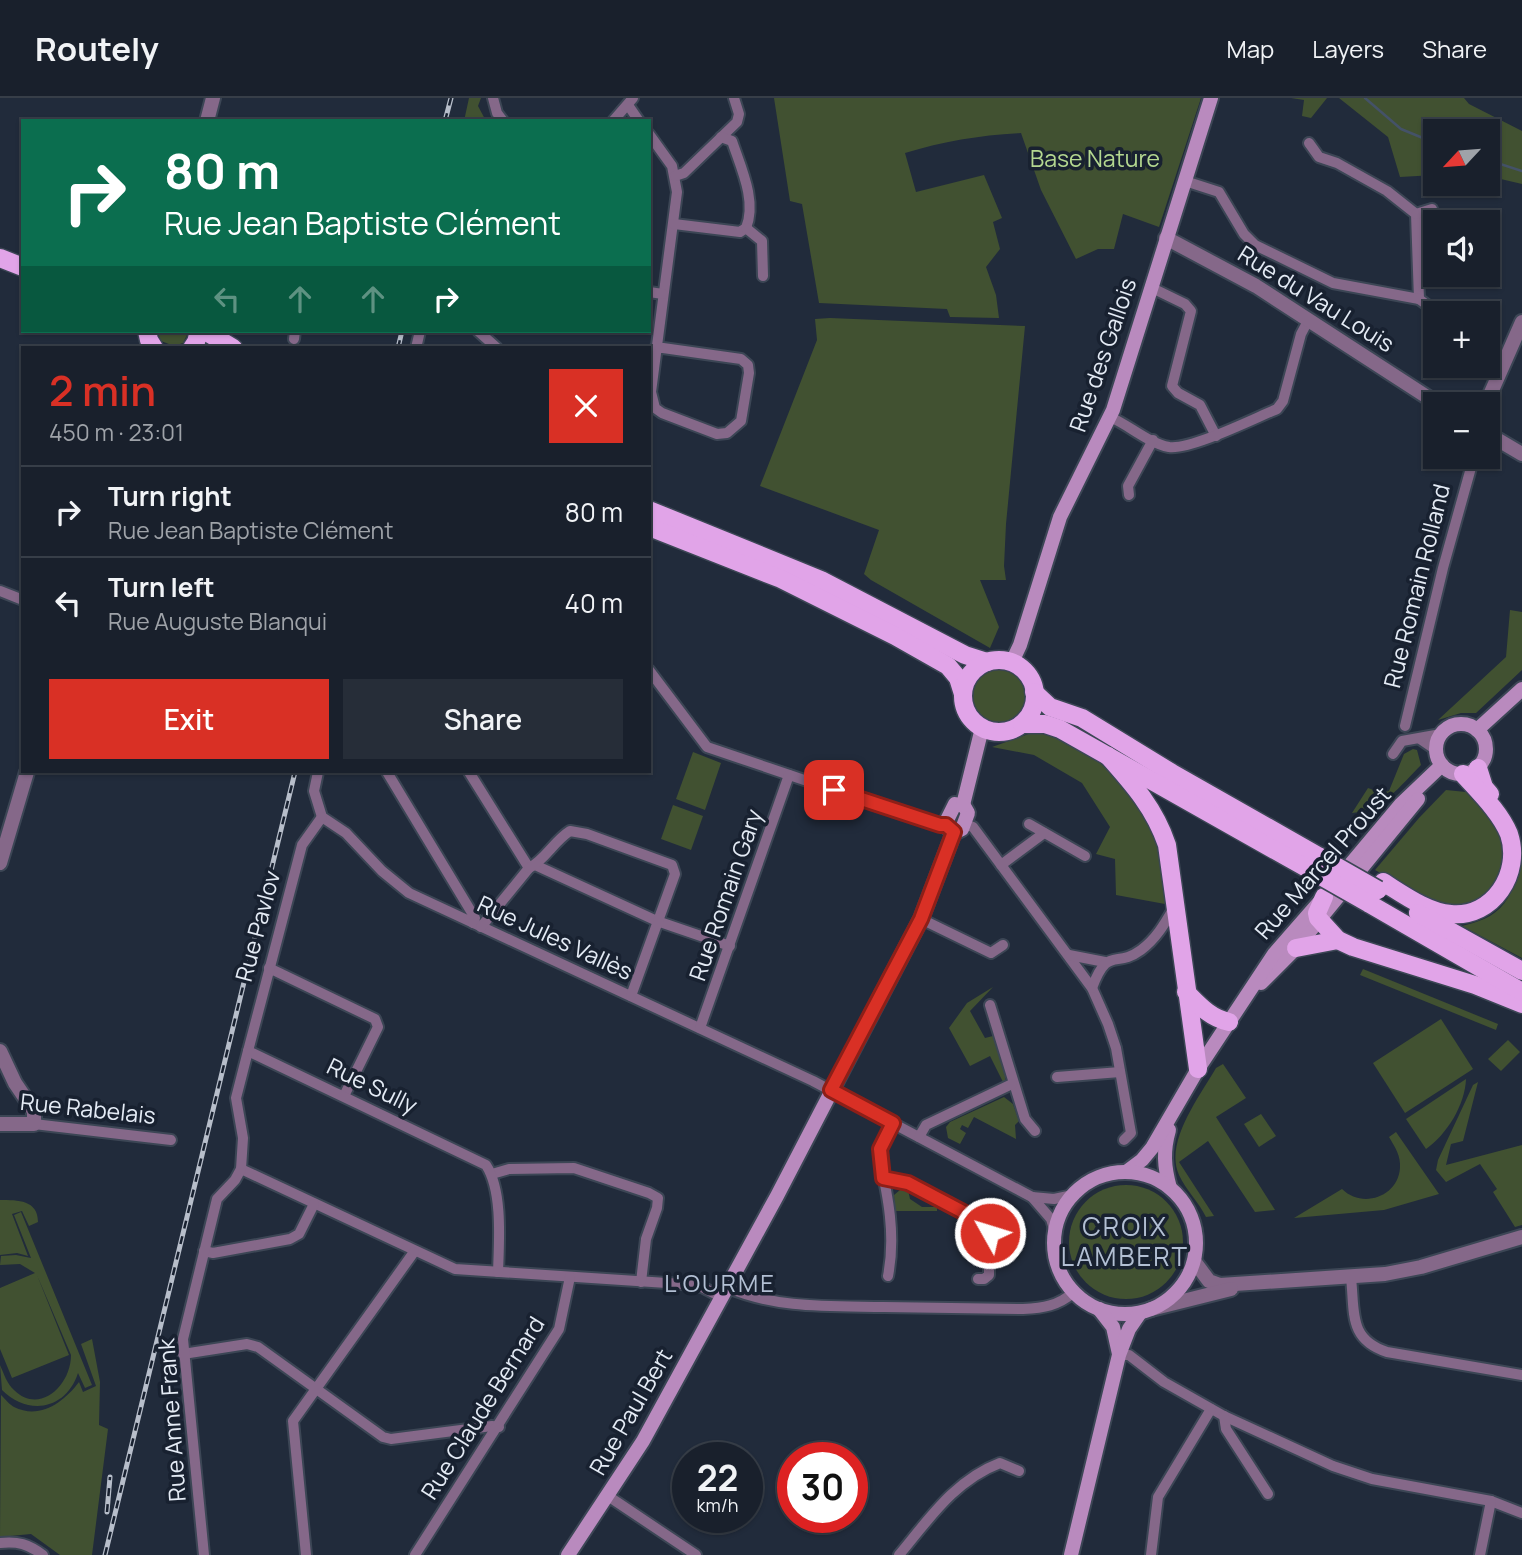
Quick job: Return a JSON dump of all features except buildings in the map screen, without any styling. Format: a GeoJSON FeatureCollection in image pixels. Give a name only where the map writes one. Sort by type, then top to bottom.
{"type":"FeatureCollection","features":[{"type":"Feature","properties":{"kind":"main road","name":"Rue des Gallois"},"geometry":{"type":"LineString","coordinates":[[1012,662],[1020,645],[1060,517],[1110,417],[1211,98]]}},
{"type":"Feature","properties":{"kind":"main road"},"geometry":{"type":"LineString","coordinates":[[0,258],[21,266]]}},
{"type":"Feature","properties":{"kind":"main road"},"geometry":{"type":"LineString","coordinates":[[0,268],[21,276]]}},
{"type":"Feature","properties":{"kind":"main road"},"geometry":{"type":"LineString","coordinates":[[208,333],[230,346]]}},
{"type":"Feature","properties":{"kind":"main road"},"geometry":{"type":"LineString","coordinates":[[651,511],[821,580],[965,655],[987,662],[1012,662],[1027,674],[1034,692],[1030,715],[1022,724]]}},
{"type":"Feature","properties":{"kind":"main road"},"geometry":{"type":"LineString","coordinates":[[651,528],[781,579],[895,636],[948,666],[958,678],[967,713],[982,728],[1002,732],[1022,724],[1045,724],[1060,729],[1108,756],[1318,860],[1522,971]]}},
{"type":"Feature","properties":{"kind":"main road"},"geometry":{"type":"LineString","coordinates":[[963,694],[970,674],[987,662]]}},
{"type":"Feature","properties":{"kind":"main road"},"geometry":{"type":"LineString","coordinates":[[1476,730],[1522,689]]}},
{"type":"Feature","properties":{"kind":"main road"},"geometry":{"type":"LineString","coordinates":[[1034,692],[1050,707],[1082,718],[1318,860]]}},
{"type":"Feature","properties":{"kind":"main road"},"geometry":{"type":"LineString","coordinates":[[1377,892],[1438,912],[1453,914],[1476,911],[1500,894],[1513,867],[1513,845],[1509,833],[1458,770],[1436,750],[1441,734],[1455,725],[1470,726],[1485,740],[1486,755],[1458,770]]}},
{"type":"Feature","properties":{"kind":"main road"},"geometry":{"type":"LineString","coordinates":[[955,827],[968,813],[963,805],[982,728]]}},
{"type":"Feature","properties":{"kind":"main road"},"geometry":{"type":"LineString","coordinates":[[1108,756],[1147,802],[1159,821],[1167,845],[1198,1069]]}},
{"type":"Feature","properties":{"kind":"main road"},"geometry":{"type":"LineString","coordinates":[[1458,770],[1485,787],[1522,840]]}},
{"type":"Feature","properties":{"kind":"main road","name":"Rue Marcel Proust"},"geometry":{"type":"LineString","coordinates":[[1126,1172],[1147,1155],[1175,1112],[1198,1069],[1274,954],[1401,804],[1458,770]]}},
{"type":"Feature","properties":{"kind":"main road","name":"Rue Marcel Proust"},"geometry":{"type":"LineString","coordinates":[[1248,996],[1320,921],[1415,802],[1458,770]]}},
{"type":"Feature","properties":{"kind":"main road","name":"Rue Paul Bert"},"geometry":{"type":"LineString","coordinates":[[568,1555],[643,1441],[778,1196],[921,919],[955,827]]}},
{"type":"Feature","properties":{"kind":"main road"},"geometry":{"type":"LineString","coordinates":[[1377,892],[1522,992]]}},
{"type":"Feature","properties":{"kind":"main road"},"geometry":{"type":"LineString","coordinates":[[1324,897],[1317,913],[1320,921],[1338,940],[1475,985],[1522,1004]]}},
{"type":"Feature","properties":{"kind":"main road"},"geometry":{"type":"LineString","coordinates":[[1296,948],[1338,940]]}},
{"type":"Feature","properties":{"kind":"main road"},"geometry":{"type":"LineString","coordinates":[[1186,992],[1206,1012],[1218,1020],[1229,1022]]}},
{"type":"Feature","properties":{"kind":"main road","name":"Rue Marcel Proust"},"geometry":{"type":"LineString","coordinates":[[1170,1188],[1164,1163],[1164,1149],[1175,1112]]}},
{"type":"Feature","properties":{"kind":"main road"},"geometry":{"type":"LineString","coordinates":[[1071,1555],[1119,1355],[1129,1329],[1146,1311],[1170,1298],[1185,1282],[1194,1261],[1194,1226],[1188,1210],[1170,1188],[1148,1176],[1126,1172],[1095,1179],[1073,1195],[1062,1212],[1055,1232],[1055,1253],[1062,1274],[1074,1292],[1099,1309],[1113,1327],[1119,1355]]}},
{"type":"Feature","properties":{"kind":"main road"},"geometry":{"type":"LineString","coordinates":[[1099,1309],[1119,1314],[1146,1311]]}},
{"type":"Feature","properties":{"kind":"street"},"geometry":{"type":"LineString","coordinates":[[208,119],[213,98]]}},
{"type":"Feature","properties":{"kind":"street"},"geometry":{"type":"LineString","coordinates":[[493,98],[497,114],[501,119]]}},
{"type":"Feature","properties":{"kind":"street"},"geometry":{"type":"LineString","coordinates":[[675,176],[684,173],[737,122],[739,114],[734,98]]}},
{"type":"Feature","properties":{"kind":"street"},"geometry":{"type":"LineString","coordinates":[[615,119],[631,102],[638,119]]}},
{"type":"Feature","properties":{"kind":"street"},"geometry":{"type":"LineString","coordinates":[[651,136],[666,155],[675,176],[677,192],[674,223],[663,294],[656,347],[651,392],[655,408],[662,414],[717,434],[727,433],[741,421],[749,373],[746,362],[741,359],[656,347]]}},
{"type":"Feature","properties":{"kind":"street"},"geometry":{"type":"LineString","coordinates":[[674,223],[740,232],[746,228],[750,210],[747,188],[732,141],[721,137]]}},
{"type":"Feature","properties":{"kind":"street"},"geometry":{"type":"LineString","coordinates":[[1309,143],[1319,157],[1336,163],[1387,191],[1416,214],[1419,299]]}},
{"type":"Feature","properties":{"kind":"street"},"geometry":{"type":"LineString","coordinates":[[1185,181],[1219,192],[1249,240],[1272,254],[1341,286],[1419,299],[1423,302]]}},
{"type":"Feature","properties":{"kind":"street"},"geometry":{"type":"LineString","coordinates":[[1416,214],[1432,209]]}},
{"type":"Feature","properties":{"kind":"street"},"geometry":{"type":"LineString","coordinates":[[746,228],[762,241],[763,276]]}},
{"type":"Feature","properties":{"kind":"street","name":"Rue du Vau Louis"},"geometry":{"type":"LineString","coordinates":[[1166,238],[1247,281],[1423,394]]}},
{"type":"Feature","properties":{"kind":"street"},"geometry":{"type":"LineString","coordinates":[[1150,287],[1185,304],[1191,311],[1172,376],[1172,386],[1178,393],[1200,405],[1216,436]]}},
{"type":"Feature","properties":{"kind":"street"},"geometry":{"type":"LineString","coordinates":[[651,292],[663,294]]}},
{"type":"Feature","properties":{"kind":"street"},"geometry":{"type":"LineString","coordinates":[[1110,417],[1164,445],[1176,447],[1216,436],[1277,408],[1283,401],[1301,334],[1309,319]]}},
{"type":"Feature","properties":{"kind":"street"},"geometry":{"type":"LineString","coordinates":[[1491,392],[1522,322]]}},
{"type":"Feature","properties":{"kind":"street"},"geometry":{"type":"LineString","coordinates":[[480,333],[495,346]]}},
{"type":"Feature","properties":{"kind":"street"},"geometry":{"type":"LineString","coordinates":[[1129,495],[1128,486],[1153,440]]}},
{"type":"Feature","properties":{"kind":"street"},"geometry":{"type":"LineString","coordinates":[[1500,441],[1522,454]]}},
{"type":"Feature","properties":{"kind":"street","name":"Rue Romain Rolland"},"geometry":{"type":"LineString","coordinates":[[1405,726],[1443,568],[1471,469]]}},
{"type":"Feature","properties":{"kind":"street"},"geometry":{"type":"LineString","coordinates":[[0,591],[21,599]]}},
{"type":"Feature","properties":{"kind":"street"},"geometry":{"type":"LineString","coordinates":[[651,673],[708,747],[928,822],[973,827],[1092,988],[1108,1024],[1120,1072],[1131,1133],[1124,1140]]}},
{"type":"Feature","properties":{"kind":"street"},"geometry":{"type":"LineString","coordinates":[[1393,754],[1402,740],[1441,734]]}},
{"type":"Feature","properties":{"kind":"street"},"geometry":{"type":"LineString","coordinates":[[1420,738],[1436,750]]}},
{"type":"Feature","properties":{"kind":"street"},"geometry":{"type":"LineString","coordinates":[[0,863],[27,773]]}},
{"type":"Feature","properties":{"kind":"street"},"geometry":{"type":"LineString","coordinates":[[318,773],[314,791],[322,817]]}},
{"type":"Feature","properties":{"kind":"street"},"geometry":{"type":"LineString","coordinates":[[388,773],[477,925]]}},
{"type":"Feature","properties":{"kind":"street"},"geometry":{"type":"LineString","coordinates":[[470,773],[532,867],[657,921],[730,946]]}},
{"type":"Feature","properties":{"kind":"street","name":"Rue Romain Gary"},"geometry":{"type":"LineString","coordinates":[[700,1028],[789,775]]}},
{"type":"Feature","properties":{"kind":"street","name":"Rue Jules Vallès"},"geometry":{"type":"LineString","coordinates":[[322,817],[346,833],[382,871],[409,893],[831,1090],[1032,1197]]}},
{"type":"Feature","properties":{"kind":"street","name":"Rue Pavlov"},"geometry":{"type":"LineString","coordinates":[[248,1051],[302,845],[322,817]]}},
{"type":"Feature","properties":{"kind":"street"},"geometry":{"type":"LineString","coordinates":[[1029,824],[1085,856]]}},
{"type":"Feature","properties":{"kind":"street"},"geometry":{"type":"LineString","coordinates":[[477,925],[559,838],[570,831],[587,834],[672,864],[675,874],[631,996]]}},
{"type":"Feature","properties":{"kind":"street"},"geometry":{"type":"LineString","coordinates":[[1002,865],[1044,833]]}},
{"type":"Feature","properties":{"kind":"street"},"geometry":{"type":"LineString","coordinates":[[1069,955],[1105,962],[1138,952],[1157,936],[1175,906]]}},
{"type":"Feature","properties":{"kind":"street"},"geometry":{"type":"LineString","coordinates":[[921,919],[991,953],[1003,945]]}},
{"type":"Feature","properties":{"kind":"street"},"geometry":{"type":"LineString","coordinates":[[1092,988],[1099,969],[1105,962]]}},
{"type":"Feature","properties":{"kind":"street"},"geometry":{"type":"LineString","coordinates":[[269,968],[375,1019],[378,1027],[344,1096]]}},
{"type":"Feature","properties":{"kind":"street"},"geometry":{"type":"LineString","coordinates":[[990,1004],[1012,1084],[1025,1119],[1035,1131]]}},
{"type":"Feature","properties":{"kind":"street"},"geometry":{"type":"LineString","coordinates":[[0,1051],[15,1083],[34,1111],[34,1124]]}},
{"type":"Feature","properties":{"kind":"street"},"geometry":{"type":"LineString","coordinates":[[248,1051],[236,1098],[243,1138],[241,1168],[414,1252],[455,1269],[702,1287],[824,1307],[1023,1309],[1046,1307],[1062,1301],[1074,1292]]}},
{"type":"Feature","properties":{"kind":"street","name":"Rue Sully"},"geometry":{"type":"LineString","coordinates":[[248,1051],[480,1161],[492,1174]]}},
{"type":"Feature","properties":{"kind":"street"},"geometry":{"type":"LineString","coordinates":[[1058,1077],[1120,1072]]}},
{"type":"Feature","properties":{"kind":"street"},"geometry":{"type":"LineString","coordinates":[[919,1137],[926,1125],[1012,1084]]}},
{"type":"Feature","properties":{"kind":"street"},"geometry":{"type":"LineString","coordinates":[[888,1276],[893,1252],[893,1228],[880,1149],[893,1123]]}},
{"type":"Feature","properties":{"kind":"street","name":"Rue Rabelais"},"geometry":{"type":"LineString","coordinates":[[0,1124],[34,1124],[171,1140]]}},
{"type":"Feature","properties":{"kind":"street","name":"Rue Anne Frank"},"geometry":{"type":"LineString","coordinates":[[204,1555],[183,1339],[217,1199],[235,1180],[241,1168]]}},
{"type":"Feature","properties":{"kind":"street"},"geometry":{"type":"LineString","coordinates":[[498,1272],[499,1224],[492,1174],[509,1169],[574,1168],[658,1198],[646,1239],[641,1282]]}},
{"type":"Feature","properties":{"kind":"street"},"geometry":{"type":"LineString","coordinates":[[883,1178],[908,1183],[989,1228],[989,1275],[978,1279]]}},
{"type":"Feature","properties":{"kind":"street"},"geometry":{"type":"LineString","coordinates":[[1032,1197],[1054,1199],[1073,1195]]}},
{"type":"Feature","properties":{"kind":"street"},"geometry":{"type":"LineString","coordinates":[[1032,1197],[1051,1220],[1055,1232]]}},
{"type":"Feature","properties":{"kind":"street"},"geometry":{"type":"LineString","coordinates":[[204,1251],[213,1253],[290,1239],[299,1234],[314,1204]]}},
{"type":"Feature","properties":{"kind":"street"},"geometry":{"type":"LineString","coordinates":[[1194,1261],[1209,1281],[1220,1285],[1351,1278],[1421,1267],[1522,1237]]}},
{"type":"Feature","properties":{"kind":"street"},"geometry":{"type":"LineString","coordinates":[[306,1555],[292,1430],[296,1415],[414,1252]]}},
{"type":"Feature","properties":{"kind":"street","name":"Rue Claude Bernard"},"geometry":{"type":"LineString","coordinates":[[415,1555],[559,1329],[570,1277]]}},
{"type":"Feature","properties":{"kind":"street"},"geometry":{"type":"LineString","coordinates":[[1351,1278],[1356,1325],[1364,1341],[1375,1348],[1522,1376]]}},
{"type":"Feature","properties":{"kind":"street"},"geometry":{"type":"LineString","coordinates":[[1146,1311],[1260,1282]]}},
{"type":"Feature","properties":{"kind":"street"},"geometry":{"type":"LineString","coordinates":[[183,1354],[252,1344],[383,1437],[391,1439],[499,1427]]}},
{"type":"Feature","properties":{"kind":"street"},"geometry":{"type":"LineString","coordinates":[[1119,1355],[1129,1355],[1164,1381],[1224,1416],[1353,1474],[1491,1501],[1522,1513]]}},
{"type":"Feature","properties":{"kind":"street"},"geometry":{"type":"LineString","coordinates":[[1151,1555],[1158,1497],[1211,1409]]}},
{"type":"Feature","properties":{"kind":"street"},"geometry":{"type":"LineString","coordinates":[[1224,1416],[1226,1429],[1268,1494]]}},
{"type":"Feature","properties":{"kind":"street"},"geometry":{"type":"LineString","coordinates":[[899,1555],[951,1493],[967,1479],[1000,1463],[1018,1471]]}},
{"type":"Feature","properties":{"kind":"street"},"geometry":{"type":"LineString","coordinates":[[608,1496],[696,1555]]}},
{"type":"Feature","properties":{"kind":"street"},"geometry":{"type":"LineString","coordinates":[[1480,1555],[1491,1501]]}},
{"type":"Feature","properties":{"kind":"street"},"geometry":{"type":"LineString","coordinates":[[0,1543],[17,1541],[30,1545],[43,1555]]}},
{"type":"Feature","properties":{"kind":"green space"},"geometry":{"type":"Polygon","coordinates":[[[469,98],[481,98],[478,106],[485,119],[464,119],[469,98]]]}},
{"type":"Feature","properties":{"kind":"green space","name":"Base Nature"},"geometry":{"type":"Polygon","coordinates":[[[774,98],[1201,98],[1159,227],[1123,214],[1114,249],[1098,249],[1076,259],[1041,190],[1021,133],[963,139],[905,153],[916,192],[984,175],[1002,218],[993,222],[1000,249],[986,267],[996,295],[999,318],[950,317],[947,309],[819,303],[802,204],[790,201],[774,98]]]}},
{"type":"Feature","properties":{"kind":"green space"},"geometry":{"type":"Polygon","coordinates":[[[1291,98],[1327,98],[1311,118],[1302,116],[1304,100],[1291,98]]]}},
{"type":"Feature","properties":{"kind":"green space"},"geometry":{"type":"Polygon","coordinates":[[[1339,98],[1464,98],[1469,104],[1498,119],[1423,119],[1423,176],[1400,177],[1388,137],[1339,98]]]}},
{"type":"Feature","properties":{"kind":"green space"},"geometry":{"type":"Polygon","coordinates":[[[1500,120],[1522,131],[1522,184],[1500,179],[1500,120]]]}},
{"type":"Feature","properties":{"kind":"green space"},"geometry":{"type":"Polygon","coordinates":[[[815,319],[1025,326],[1006,524],[1006,580],[980,580],[999,627],[990,648],[864,574],[879,530],[760,486],[817,340],[815,319]]]}},
{"type":"Feature","properties":{"kind":"green space"},"geometry":{"type":"Polygon","coordinates":[[[158,333],[188,333],[183,343],[174,346],[161,341],[158,333]]]}},
{"type":"Feature","properties":{"kind":"green space"},"geometry":{"type":"Polygon","coordinates":[[[1510,610],[1522,612],[1522,670],[1476,713],[1461,713],[1438,720],[1506,657],[1510,610]]]}},
{"type":"Feature","properties":{"kind":"green space"},"geometry":{"type":"Polygon","coordinates":[[[999,670],[1009,672],[1017,678],[1023,686],[1023,706],[1017,714],[1009,720],[999,722],[989,720],[981,714],[975,706],[973,696],[975,686],[981,678],[989,672],[999,670]]]}},
{"type":"Feature","properties":{"kind":"green space"},"geometry":{"type":"Polygon","coordinates":[[[1034,732],[1056,737],[1100,763],[1135,791],[1152,815],[1167,883],[1165,904],[1116,895],[1115,859],[1096,854],[1110,827],[1082,783],[1034,755],[992,747],[1034,732]]]}},
{"type":"Feature","properties":{"kind":"green space"},"geometry":{"type":"Polygon","coordinates":[[[1413,749],[1417,750],[1421,765],[1382,802],[1352,813],[1368,788],[1382,793],[1389,791],[1404,754],[1413,749]]]}},
{"type":"Feature","properties":{"kind":"green space"},"geometry":{"type":"Polygon","coordinates":[[[693,752],[721,763],[705,810],[676,799],[693,752]]]}},
{"type":"Feature","properties":{"kind":"green space"},"geometry":{"type":"Polygon","coordinates":[[[1446,790],[1476,793],[1500,825],[1508,859],[1496,889],[1469,906],[1440,905],[1375,870],[1446,790]]]}},
{"type":"Feature","properties":{"kind":"green space"},"geometry":{"type":"Polygon","coordinates":[[[673,805],[703,816],[691,850],[661,839],[673,805]]]}},
{"type":"Feature","properties":{"kind":"green space"},"geometry":{"type":"Polygon","coordinates":[[[1514,832],[1522,846],[1522,958],[1462,926],[1484,919],[1495,912],[1511,893],[1517,870],[1514,832]]]}},
{"type":"Feature","properties":{"kind":"green space"},"geometry":{"type":"Polygon","coordinates":[[[1363,969],[1498,1024],[1496,1030],[1360,975],[1363,969]]]}},
{"type":"Feature","properties":{"kind":"green space"},"geometry":{"type":"Polygon","coordinates":[[[993,987],[970,1011],[985,1038],[993,1036],[1005,1073],[1005,1082],[990,1056],[970,1066],[949,1028],[967,1003],[993,987]]]}},
{"type":"Feature","properties":{"kind":"green space"},"geometry":{"type":"Polygon","coordinates":[[[1441,1019],[1473,1069],[1405,1113],[1373,1063],[1441,1019]]]}},
{"type":"Feature","properties":{"kind":"green space"},"geometry":{"type":"Polygon","coordinates":[[[1508,1040],[1520,1052],[1501,1071],[1488,1059],[1508,1040]]]}},
{"type":"Feature","properties":{"kind":"green space"},"geometry":{"type":"Polygon","coordinates":[[[1223,1064],[1246,1098],[1216,1117],[1275,1210],[1255,1212],[1208,1141],[1179,1162],[1214,1216],[1206,1217],[1179,1175],[1176,1148],[1180,1134],[1193,1105],[1216,1068],[1223,1064]]]}},
{"type":"Feature","properties":{"kind":"green space"},"geometry":{"type":"Polygon","coordinates":[[[1466,1079],[1454,1118],[1426,1149],[1406,1119],[1466,1079]]]}},
{"type":"Feature","properties":{"kind":"green space"},"geometry":{"type":"Polygon","coordinates":[[[1478,1082],[1463,1141],[1451,1144],[1446,1165],[1522,1145],[1522,1225],[1515,1227],[1493,1192],[1497,1189],[1480,1164],[1446,1182],[1436,1170],[1438,1160],[1473,1085],[1478,1082]]]}},
{"type":"Feature","properties":{"kind":"green space"},"geometry":{"type":"Polygon","coordinates":[[[1004,1097],[1013,1104],[1019,1121],[1015,1125],[1016,1139],[974,1117],[968,1128],[962,1125],[960,1129],[966,1133],[960,1144],[948,1138],[946,1127],[950,1122],[1004,1097]]]}},
{"type":"Feature","properties":{"kind":"green space"},"geometry":{"type":"Polygon","coordinates":[[[1261,1114],[1276,1136],[1259,1147],[1244,1124],[1261,1114]]]}},
{"type":"Feature","properties":{"kind":"green space"},"geometry":{"type":"Polygon","coordinates":[[[1396,1132],[1439,1194],[1384,1210],[1294,1218],[1342,1189],[1350,1195],[1369,1199],[1386,1193],[1398,1178],[1400,1168],[1399,1156],[1389,1137],[1396,1132]]]}},
{"type":"Feature","properties":{"kind":"green space"},"geometry":{"type":"Polygon","coordinates":[[[1126,1185],[1148,1190],[1166,1202],[1178,1220],[1183,1242],[1178,1264],[1166,1282],[1148,1294],[1126,1299],[1104,1294],[1086,1282],[1074,1264],[1069,1242],[1074,1220],[1086,1202],[1104,1190],[1126,1185]]]}},
{"type":"Feature","properties":{"kind":"green space"},"geometry":{"type":"Polygon","coordinates":[[[900,1190],[908,1190],[910,1199],[922,1207],[937,1207],[937,1211],[895,1211],[894,1195],[900,1190]]]}},
{"type":"Feature","properties":{"kind":"green space"},"geometry":{"type":"Polygon","coordinates":[[[0,1200],[20,1201],[35,1209],[38,1222],[29,1226],[22,1211],[12,1214],[28,1256],[17,1253],[0,1255],[0,1200]]]}},
{"type":"Feature","properties":{"kind":"green space"},"geometry":{"type":"Polygon","coordinates":[[[21,1212],[92,1385],[85,1388],[78,1373],[65,1395],[45,1405],[23,1404],[2,1390],[0,1365],[14,1390],[33,1399],[52,1394],[66,1377],[70,1366],[71,1355],[37,1275],[69,1355],[12,1378],[0,1349],[0,1288],[35,1273],[20,1264],[0,1265],[1,1256],[31,1258],[14,1215],[21,1212]]]}},
{"type":"Feature","properties":{"kind":"green space"},"geometry":{"type":"Polygon","coordinates":[[[92,1339],[100,1382],[99,1425],[108,1429],[92,1555],[60,1555],[31,1534],[0,1537],[1,1395],[14,1407],[33,1411],[51,1407],[59,1402],[79,1382],[83,1392],[96,1386],[81,1344],[92,1339]]]}},
{"type":"Feature","properties":{"kind":"waterway"},"geometry":{"type":"LineString","coordinates":[[1365,98],[1401,129],[1423,138]]}},
{"type":"Feature","properties":{"kind":"waterway"},"geometry":{"type":"LineString","coordinates":[[1500,164],[1522,171]]}},
{"type":"Feature","properties":{"kind":"railway"},"geometry":{"type":"LineString","coordinates":[[446,119],[451,98]]}},
{"type":"Feature","properties":{"kind":"railway"},"geometry":{"type":"LineString","coordinates":[[398,346],[402,333]]}},
{"type":"Feature","properties":{"kind":"railway"},"geometry":{"type":"LineString","coordinates":[[105,1555],[295,773]]}},
{"type":"Feature","properties":{"kind":"railway"},"geometry":{"type":"LineString","coordinates":[[107,1512],[110,1477]]}},
{"type":"Feature","properties":{"kind":"district","name":"CROIX LAMBERT"},"geometry":{"type":"Point","coordinates":[1125,1242]}},
{"type":"Feature","properties":{"kind":"district","name":"L'OURME"},"geometry":{"type":"Point","coordinates":[720,1284]}},
{"type":"Feature","properties":{"kind":"route"},"geometry":{"type":"LineString","coordinates":[[834,790],[946,825],[954,832],[921,919],[831,1090],[893,1123],[880,1149],[883,1178],[908,1183],[984,1223],[990,1233]]}}]}
